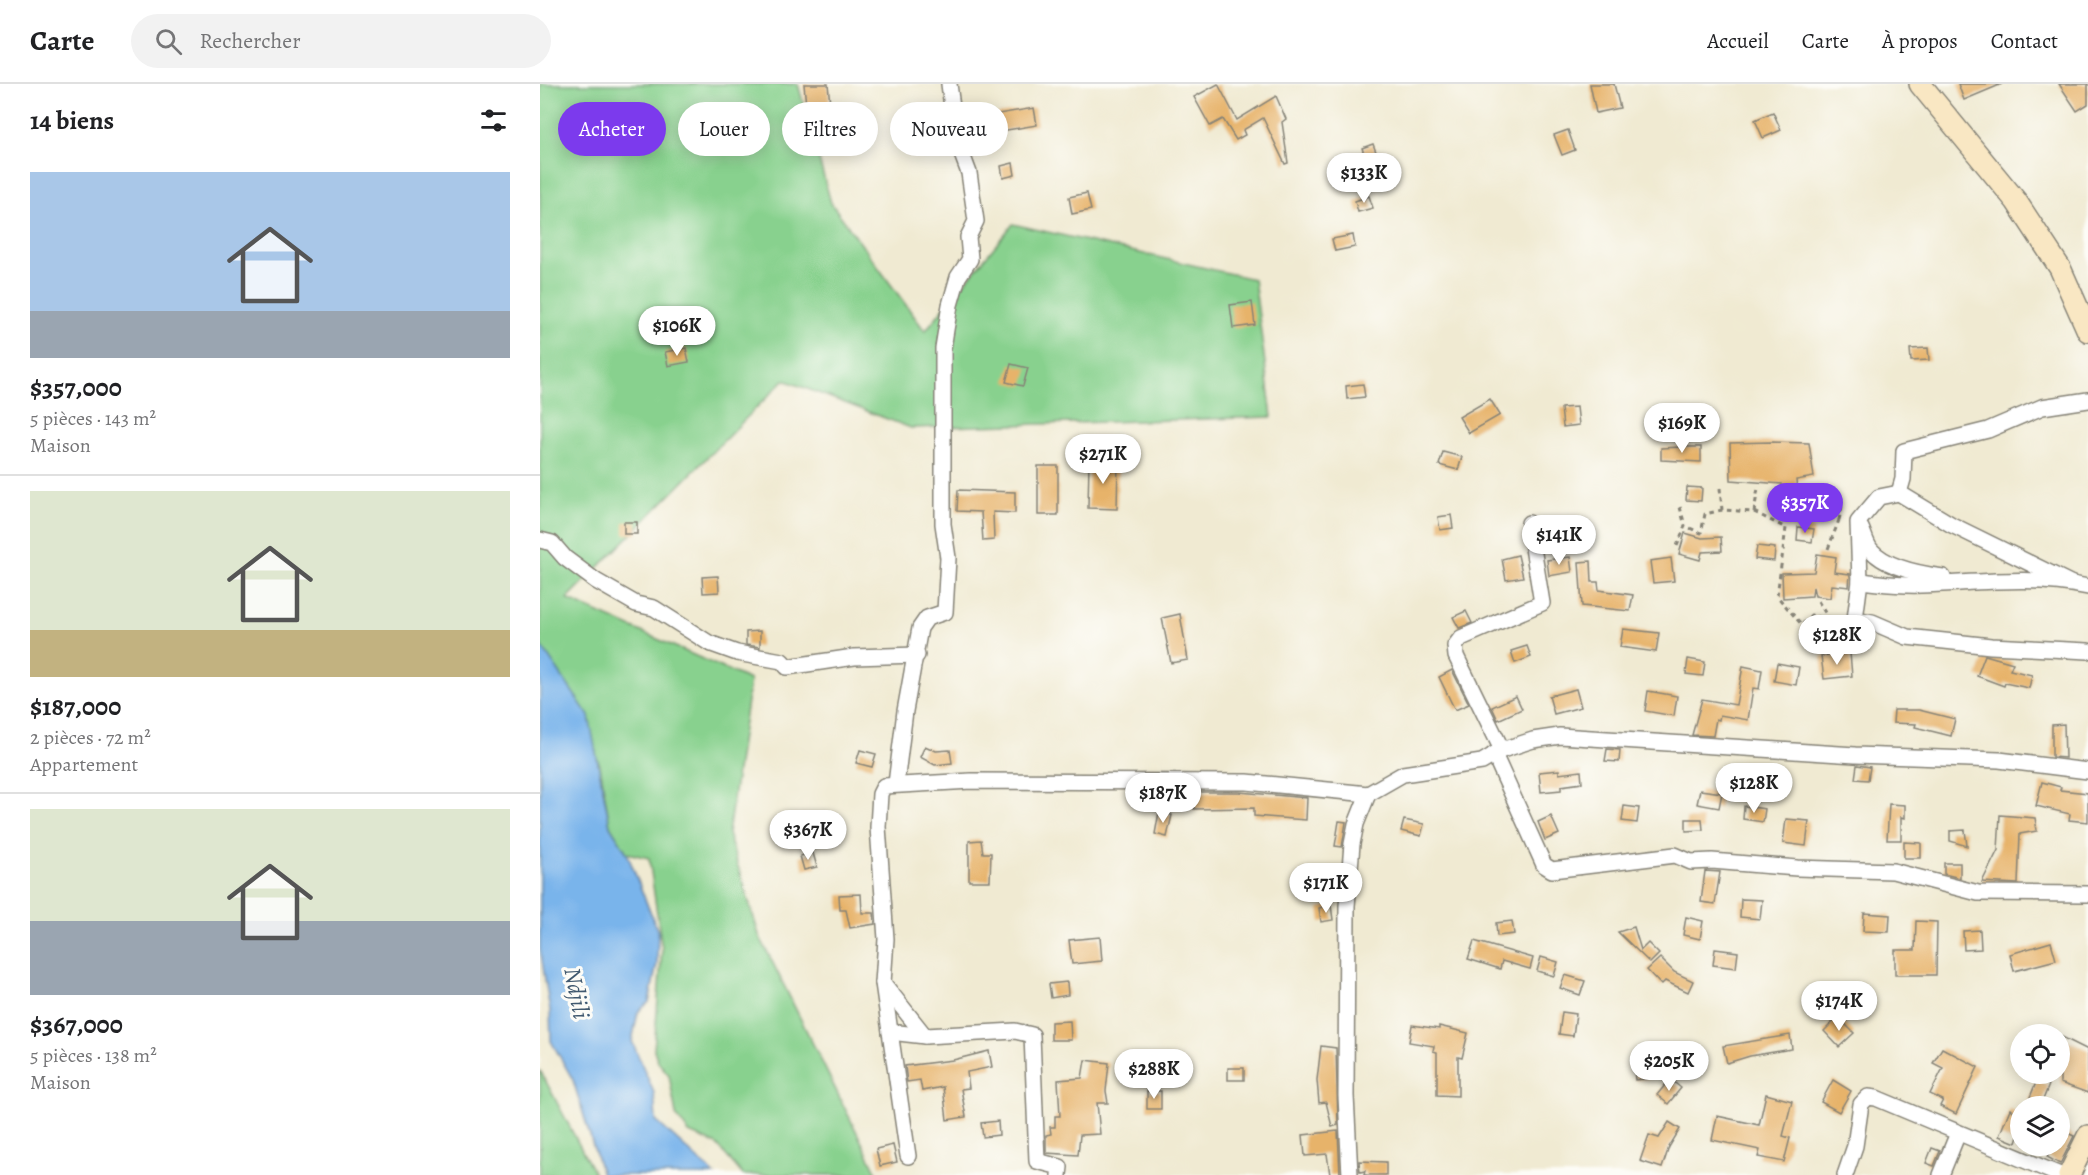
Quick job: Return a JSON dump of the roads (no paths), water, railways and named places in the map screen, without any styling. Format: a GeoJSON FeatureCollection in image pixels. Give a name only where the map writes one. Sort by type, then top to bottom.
{"type":"FeatureCollection","features":[{"type":"Feature","properties":{"kind":"street"},"geometry":{"type":"LineString","coordinates":[[896,784],[905,711],[917,655],[920,628],[927,618],[945,612],[948,558],[943,524],[943,348],[950,305],[958,277],[969,258],[968,237],[976,221],[969,173],[956,138],[949,84]]}},
{"type":"Feature","properties":{"kind":"street"},"geometry":{"type":"LineString","coordinates":[[1920,84],[2016,201],[2060,268],[2088,331]]}},
{"type":"Feature","properties":{"kind":"street"},"geometry":{"type":"LineString","coordinates":[[1899,493],[1903,479],[1904,451],[1988,429],[2042,407],[2088,400]]}},
{"type":"Feature","properties":{"kind":"street"},"geometry":{"type":"LineString","coordinates":[[2070,583],[1952,525],[1899,493],[1879,496],[1858,522],[1860,580],[1854,619],[1872,622],[1907,638],[1991,646],[2088,651]]}},
{"type":"Feature","properties":{"kind":"street"},"geometry":{"type":"LineString","coordinates":[[1858,522],[1871,549],[1890,563],[1924,574],[1976,582]]}},
{"type":"Feature","properties":{"kind":"street"},"geometry":{"type":"LineString","coordinates":[[1529,523],[1542,603],[1461,638],[1455,646],[1456,656],[1544,865],[1552,870],[1675,855],[1691,862],[1712,861],[1797,868],[1893,871],[1978,893],[2088,894]]}},
{"type":"Feature","properties":{"kind":"street"},"geometry":{"type":"LineString","coordinates":[[540,540],[552,543],[565,558],[636,604],[654,608],[709,643],[737,654],[782,661],[787,667],[854,657],[917,655]]}},
{"type":"Feature","properties":{"kind":"street"},"geometry":{"type":"LineString","coordinates":[[1860,580],[1892,585],[2014,580],[2070,583],[2088,587]]}},
{"type":"Feature","properties":{"kind":"street"},"geometry":{"type":"LineString","coordinates":[[908,1156],[884,983],[886,939],[878,826],[880,794],[884,786],[971,781],[1247,782],[1368,794],[1403,774],[1466,762],[1482,762],[1498,752],[1533,740],[1581,736],[1855,756],[1999,760],[2088,771]]}},
{"type":"Feature","properties":{"kind":"street"},"geometry":{"type":"LineString","coordinates":[[1350,1175],[1346,1096],[1347,906],[1352,844],[1356,824],[1368,794]]}},
{"type":"Feature","properties":{"kind":"street"},"geometry":{"type":"LineString","coordinates":[[884,983],[925,1036]]}},
{"type":"Feature","properties":{"kind":"street"},"geometry":{"type":"LineString","coordinates":[[890,1032],[925,1036],[1015,1031],[1032,1035],[1037,1161],[1060,1167],[1059,1175]]}},
{"type":"Feature","properties":{"kind":"street"},"geometry":{"type":"LineString","coordinates":[[1845,1175],[1855,1146],[1861,1104],[1868,1097],[1876,1098],[2060,1175]]}},
{"type":"Feature","properties":{"kind":"street"},"geometry":{"type":"LineString","coordinates":[[1941,1175],[1958,1133]]}},
{"type":"Feature","properties":{"kind":"street"},"geometry":{"type":"LineString","coordinates":[[2069,1175],[2088,1136]]}},
{"type":"Feature","properties":{"kind":"water","name":"Ndjili"},"geometry":{"type":"Polygon","coordinates":[[[540,644],[589,716],[610,826],[627,853],[658,932],[657,964],[649,1002],[638,1012],[632,1041],[654,1093],[656,1121],[715,1175],[602,1175],[573,1080],[551,1041],[550,1011],[540,948],[540,644]]]}}]}
